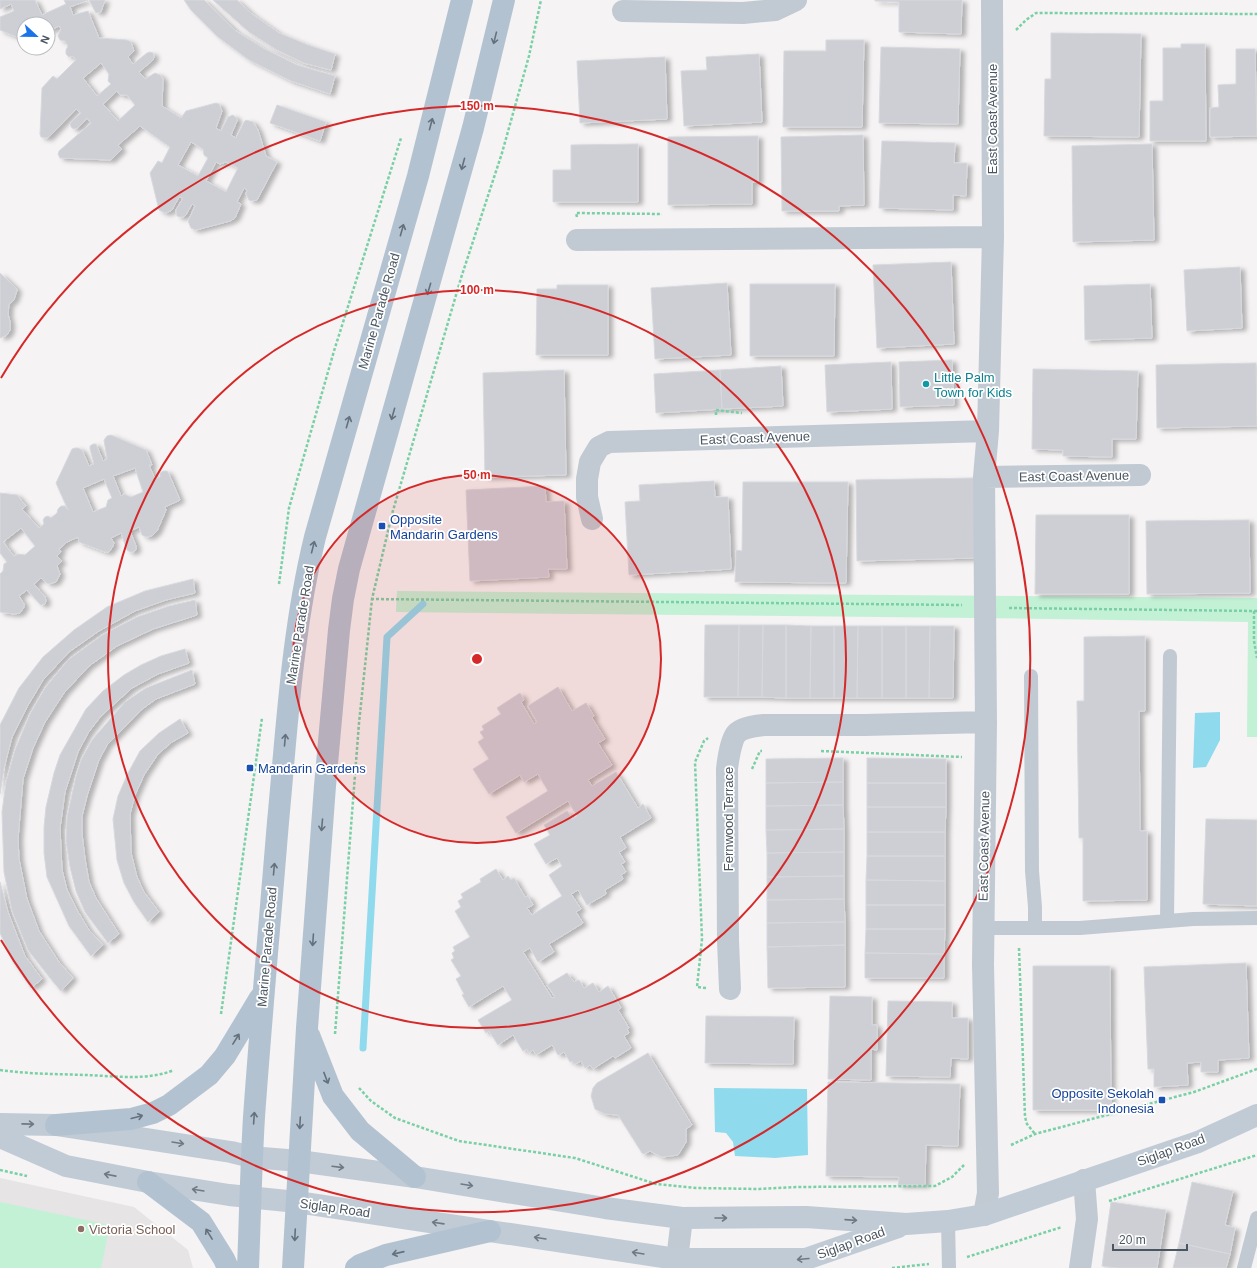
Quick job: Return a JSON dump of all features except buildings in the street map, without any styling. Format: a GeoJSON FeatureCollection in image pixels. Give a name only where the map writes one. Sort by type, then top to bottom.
{"type":"FeatureCollection","features":[{"type":"Feature","properties":{"kind":"main road","name":"Marine Parade Road"},"geometry":{"type":"LineString","coordinates":[[248,1268],[252,1157],[263,992],[294,655],[304,589],[315,537],[420,168],[462,0]]}},
{"type":"Feature","properties":{"kind":"main road"},"geometry":{"type":"LineString","coordinates":[[293,1268],[306,1028],[334,680],[343,599],[352,561],[473,128],[504,0]]}},
{"type":"Feature","properties":{"kind":"main road"},"geometry":{"type":"LineString","coordinates":[[56,1125],[131,1119],[153,1113],[169,1105],[209,1075],[225,1056],[263,992]]}},
{"type":"Feature","properties":{"kind":"main road"},"geometry":{"type":"LineString","coordinates":[[306,1028],[333,1096],[360,1132],[415,1177]]}},
{"type":"Feature","properties":{"kind":"main road","name":"Siglap Road"},"geometry":{"type":"LineString","coordinates":[[0,1124],[56,1125],[231,1152],[252,1157],[299,1161],[415,1177],[605,1208],[682,1218],[806,1217],[906,1224],[948,1221],[984,1215],[1198,1142],[1257,1115]]}},
{"type":"Feature","properties":{"kind":"main road","name":"Siglap Road"},"geometry":{"type":"LineString","coordinates":[[0,1137],[66,1166],[148,1182],[250,1198],[297,1202],[490,1230],[676,1263],[806,1260],[906,1224]]}},
{"type":"Feature","properties":{"kind":"main road"},"geometry":{"type":"LineString","coordinates":[[148,1182],[201,1222],[228,1268]]}},
{"type":"Feature","properties":{"kind":"main road"},"geometry":{"type":"LineString","coordinates":[[356,1268],[386,1255],[490,1230]]}},
{"type":"Feature","properties":{"kind":"street"},"geometry":{"type":"LineString","coordinates":[[623,11],[743,13],[775,10],[796,0]]}},
{"type":"Feature","properties":{"kind":"street","name":"East Coast Avenue"},"geometry":{"type":"LineString","coordinates":[[984,1215],[988,1193],[983,928],[986,722],[984,477],[988,431],[993,237],[992,0]]}},
{"type":"Feature","properties":{"kind":"street"},"geometry":{"type":"LineString","coordinates":[[577,240],[993,237]]}},
{"type":"Feature","properties":{"kind":"street","name":"East Coast Avenue"},"geometry":{"type":"LineString","coordinates":[[592,519],[587,498],[587,480],[590,462],[599,447],[609,442],[988,431]]}},
{"type":"Feature","properties":{"kind":"street","name":"East Coast Avenue"},"geometry":{"type":"LineString","coordinates":[[984,477],[1140,475]]}},
{"type":"Feature","properties":{"kind":"street","name":"Fernwood Terrace"},"geometry":{"type":"LineString","coordinates":[[730,989],[728,941],[727,769],[730,750],[736,734],[748,728],[764,725],[865,726],[986,722]]}},
{"type":"Feature","properties":{"kind":"street"},"geometry":{"type":"LineString","coordinates":[[1080,1268],[1087,1219],[1084,1180]]}},
{"type":"Feature","properties":{"kind":"street"},"geometry":{"type":"LineString","coordinates":[[676,1263],[682,1218]]}},
{"type":"Feature","properties":{"kind":"lane"},"geometry":{"type":"LineString","coordinates":[[1167,921],[1170,656]]}},
{"type":"Feature","properties":{"kind":"lane"},"geometry":{"type":"LineString","coordinates":[[1032,676],[1032,872],[1035,928]]}},
{"type":"Feature","properties":{"kind":"lane"},"geometry":{"type":"LineString","coordinates":[[983,928],[1080,928],[1193,919],[1257,918]]}},
{"type":"Feature","properties":{"kind":"lane"},"geometry":{"type":"LineString","coordinates":[[1244,1268],[1257,1218]]}},
{"type":"Feature","properties":{"kind":"lane"},"geometry":{"type":"LineString","coordinates":[[948,1221],[949,1268]]}},
{"type":"Feature","properties":{"kind":"path"},"geometry":{"type":"LineString","coordinates":[[335,1040],[359,723],[372,599],[394,506],[461,278],[502,153],[529,56],[541,0]]}},
{"type":"Feature","properties":{"kind":"path"},"geometry":{"type":"LineString","coordinates":[[1014,32],[1026,20],[1036,13],[1257,14]]}},
{"type":"Feature","properties":{"kind":"path"},"geometry":{"type":"LineString","coordinates":[[343,599],[967,605]]}},
{"type":"Feature","properties":{"kind":"path"},"geometry":{"type":"LineString","coordinates":[[1009,608],[1255,611],[1254,641],[1257,658]]}},
{"type":"Feature","properties":{"kind":"path"},"geometry":{"type":"LineString","coordinates":[[709,737],[704,741],[695,762],[702,939],[696,987],[730,989]]}},
{"type":"Feature","properties":{"kind":"path"},"geometry":{"type":"LineString","coordinates":[[752,770],[760,751],[767,750]]}},
{"type":"Feature","properties":{"kind":"path"},"geometry":{"type":"LineString","coordinates":[[821,751],[968,757]]}},
{"type":"Feature","properties":{"kind":"path"},"geometry":{"type":"LineString","coordinates":[[0,1070],[20,1073],[139,1077],[163,1074],[177,1069]]}},
{"type":"Feature","properties":{"kind":"path"},"geometry":{"type":"LineString","coordinates":[[356,1085],[371,1102],[395,1118],[459,1141],[575,1158],[656,1184],[697,1188],[759,1189],[796,1187],[935,1186],[952,1177],[963,1165],[987,1157],[1035,1134],[1194,1092],[1257,1069]]}},
{"type":"Feature","properties":{"kind":"shaded area","name":"Victoria School"},"geometry":{"type":"Polygon","coordinates":[[[0,1178],[134,1207],[188,1250],[193,1268],[0,1268],[0,1178]]]}},
{"type":"Feature","properties":{"kind":"green space"},"geometry":{"type":"Polygon","coordinates":[[[397,591],[1257,598],[1257,737],[1247,737],[1248,622],[396,612],[397,591]]]}},
{"type":"Feature","properties":{"kind":"green space"},"geometry":{"type":"Polygon","coordinates":[[[0,1202],[110,1225],[101,1268],[0,1268],[0,1202]]]}},
{"type":"Feature","properties":{"kind":"water"},"geometry":{"type":"Polygon","coordinates":[[[1220,712],[1220,740],[1206,767],[1193,768],[1195,713],[1220,712]]]}},
{"type":"Feature","properties":{"kind":"water"},"geometry":{"type":"Polygon","coordinates":[[[714,1088],[807,1089],[808,1155],[775,1158],[735,1156],[733,1142],[726,1133],[715,1132],[714,1088]]]}},
{"type":"Feature","properties":{"kind":"waterway"},"geometry":{"type":"LineString","coordinates":[[363,1048],[387,637],[423,604]]}},
{"type":"Feature","properties":{"kind":"place","name":"Little Palm Town for Kids"},"geometry":{"type":"Point","coordinates":[926,384]}},
{"type":"Feature","properties":{"kind":"place","name":"Opposite Mandarin Gardens"},"geometry":{"type":"Point","coordinates":[382,526]}},
{"type":"Feature","properties":{"kind":"place","name":"Mandarin Gardens"},"geometry":{"type":"Point","coordinates":[250,768]}},
{"type":"Feature","properties":{"kind":"place","name":"Opposite Sekolah Indonesia"},"geometry":{"type":"Point","coordinates":[1162,1100]}},
{"type":"Feature","properties":{"kind":"place","name":"Victoria School"},"geometry":{"type":"Point","coordinates":[81,1229]}}]}
